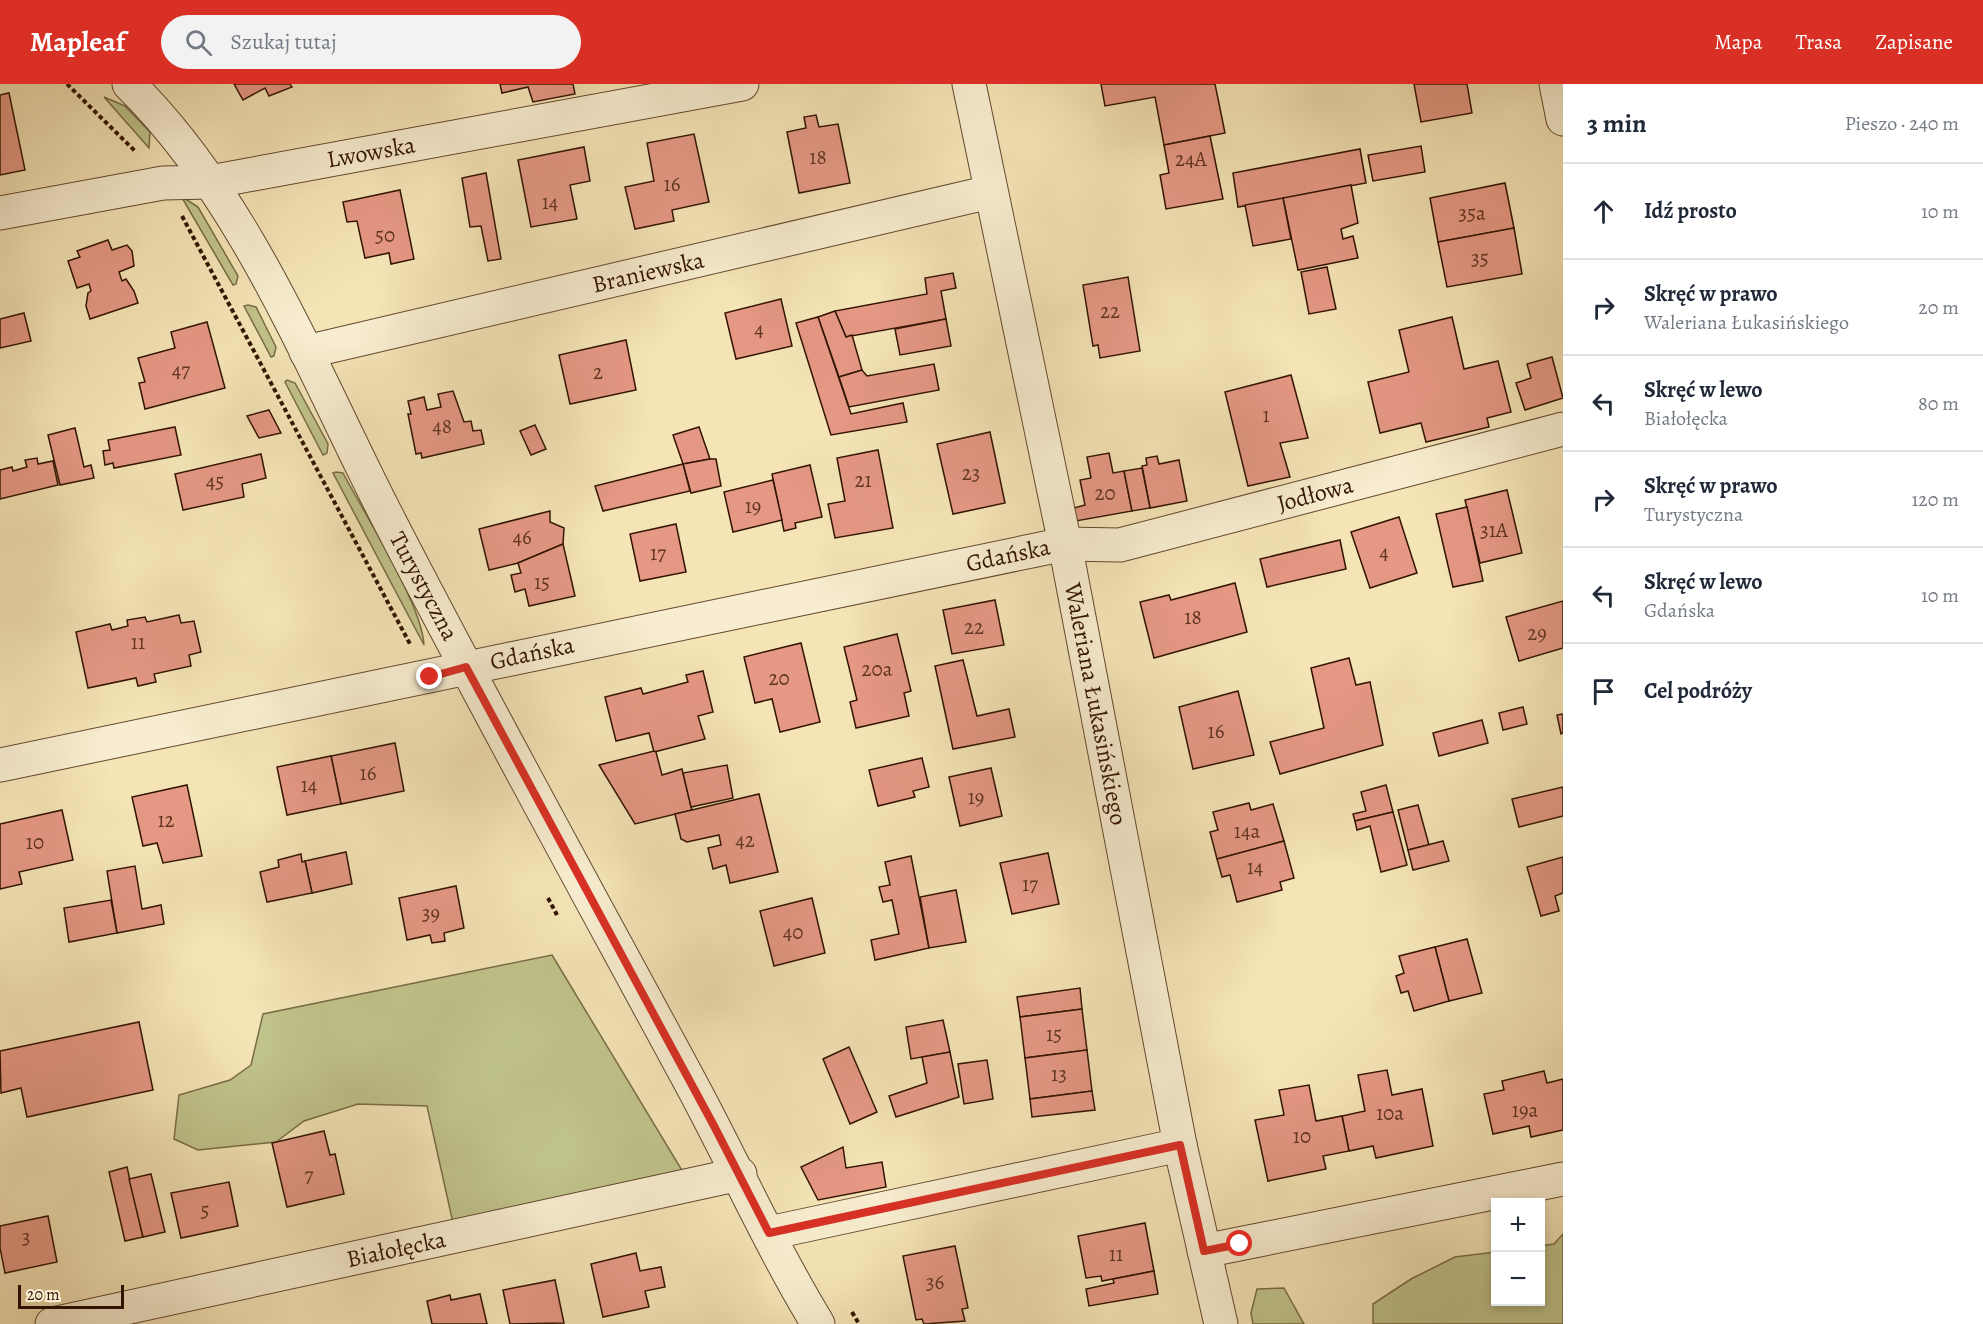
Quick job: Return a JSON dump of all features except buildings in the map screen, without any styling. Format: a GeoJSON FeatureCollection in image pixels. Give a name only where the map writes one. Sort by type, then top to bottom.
{"type":"FeatureCollection","features":[{"type":"Feature","properties":{"kind":"street","name":"Turystyczna"},"geometry":{"type":"LineString","coordinates":[[129,84],[164,118],[210,182],[288,313],[466,667],[740,1174],[818,1324]]}},
{"type":"Feature","properties":{"kind":"street","name":"Lwowska"},"geometry":{"type":"LineString","coordinates":[[0,213],[163,183],[210,182],[742,84]]}},
{"type":"Feature","properties":{"kind":"street","name":"Waleriana Łukasińskiego"},"geometry":{"type":"LineString","coordinates":[[969,84],[1065,544],[1180,1145],[1221,1324]]}},
{"type":"Feature","properties":{"kind":"street"},"geometry":{"type":"LineString","coordinates":[[1556,84],[1563,119]]}},
{"type":"Feature","properties":{"kind":"street","name":"Braniewska"},"geometry":{"type":"LineString","coordinates":[[306,352],[990,192]]}},
{"type":"Feature","properties":{"kind":"street","name":"Jodłowa"},"geometry":{"type":"LineString","coordinates":[[1065,544],[1119,545],[1563,429]]}},
{"type":"Feature","properties":{"kind":"street","name":"Gdańska"},"geometry":{"type":"LineString","coordinates":[[0,765],[1065,544]]}},
{"type":"Feature","properties":{"kind":"street"},"geometry":{"type":"LineString","coordinates":[[769,1233],[1180,1145]]}},
{"type":"Feature","properties":{"kind":"street","name":"Białołęcka"},"geometry":{"type":"LineString","coordinates":[[52,1324],[740,1174]]}},
{"type":"Feature","properties":{"kind":"street"},"geometry":{"type":"LineString","coordinates":[[1204,1251],[1563,1179]]}},
{"type":"Feature","properties":{"kind":"path"},"geometry":{"type":"LineString","coordinates":[[67,84],[154,170],[163,183],[430,677]]}},
{"type":"Feature","properties":{"kind":"path"},"geometry":{"type":"LineString","coordinates":[[542,888],[559,920]]}},
{"type":"Feature","properties":{"kind":"green space"},"geometry":{"type":"Polygon","coordinates":[[[104,97],[125,106],[150,132],[149,148],[104,97]]]}},
{"type":"Feature","properties":{"kind":"green space"},"geometry":{"type":"Polygon","coordinates":[[[181,196],[198,207],[238,276],[236,284],[233,285],[181,196]]]}},
{"type":"Feature","properties":{"kind":"green space"},"geometry":{"type":"Polygon","coordinates":[[[244,306],[256,307],[276,347],[274,356],[271,357],[244,306]]]}},
{"type":"Feature","properties":{"kind":"green space"},"geometry":{"type":"Polygon","coordinates":[[[287,380],[295,383],[328,444],[327,453],[323,455],[285,382],[287,380]]]}},
{"type":"Feature","properties":{"kind":"green space"},"geometry":{"type":"Polygon","coordinates":[[[333,473],[343,473],[391,559],[413,606],[421,627],[424,645],[333,473]]]}},
{"type":"Feature","properties":{"kind":"green space"},"geometry":{"type":"Polygon","coordinates":[[[552,955],[686,1177],[453,1223],[427,1106],[358,1104],[304,1121],[276,1142],[198,1150],[174,1139],[179,1095],[230,1080],[251,1065],[263,1014],[552,955]]]}},
{"type":"Feature","properties":{"kind":"green space"},"geometry":{"type":"Polygon","coordinates":[[[1563,1234],[1563,1324],[1373,1324],[1373,1304],[1411,1279],[1455,1257],[1491,1252],[1491,1306],[1545,1306],[1545,1245],[1554,1244],[1563,1234]]]}},
{"type":"Feature","properties":{"kind":"green space"},"geometry":{"type":"Polygon","coordinates":[[[1284,1288],[1304,1324],[1253,1324],[1251,1313],[1257,1289],[1284,1288]]]}},
{"type":"Feature","properties":{"kind":"route"},"geometry":{"type":"LineString","coordinates":[[430,677],[466,667],[740,1174],[769,1233],[1180,1145],[1204,1251],[1240,1244]]}}]}
